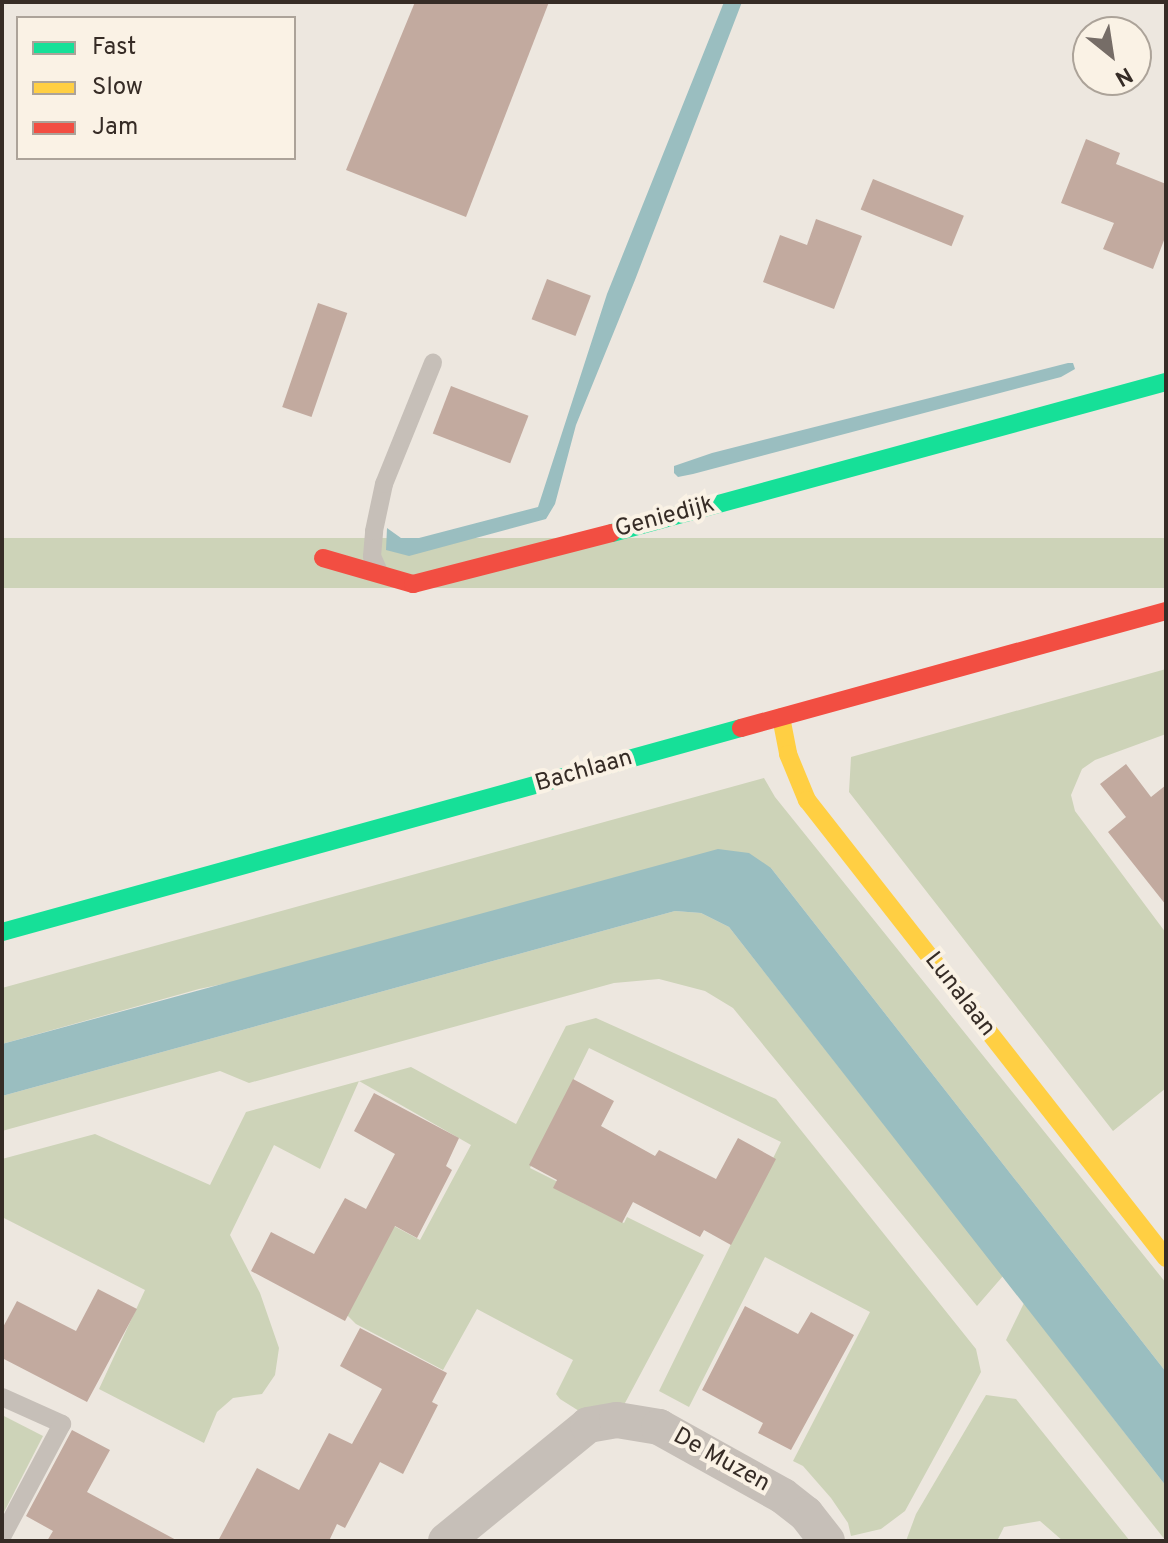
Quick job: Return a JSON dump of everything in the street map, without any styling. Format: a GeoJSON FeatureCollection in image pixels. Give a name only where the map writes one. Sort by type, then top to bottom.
{"type":"FeatureCollection","features":[{"type":"Feature","properties":{"kind":"street","name":"Geniedijk"},"geometry":{"type":"LineString","coordinates":[[323,558],[413,584],[469,572],[1166,382]]}},
{"type":"Feature","properties":{"kind":"street","name":"Bachlaan"},"geometry":{"type":"LineString","coordinates":[[2,932],[1166,611]]}},
{"type":"Feature","properties":{"kind":"street","name":"Lunalaan"},"geometry":{"type":"LineString","coordinates":[[781,717],[788,754],[807,800],[1166,1258]]}},
{"type":"Feature","properties":{"kind":"street","name":"De Muzen"},"geometry":{"type":"LineString","coordinates":[[446,1541],[588,1425],[617,1420],[659,1427],[783,1496],[806,1514],[827,1541]]}},
{"type":"Feature","properties":{"kind":"lane"},"geometry":{"type":"LineString","coordinates":[[381,574],[372,556],[384,484],[433,363]]}},
{"type":"Feature","properties":{"kind":"lane"},"geometry":{"type":"LineString","coordinates":[[2,1397],[62,1424],[2,1537]]}},
{"type":"Feature","properties":{"kind":"green space"},"geometry":{"type":"Polygon","coordinates":[[[2,538],[1166,538],[1166,588],[2,588],[2,538]]]}},
{"type":"Feature","properties":{"kind":"green space"},"geometry":{"type":"Polygon","coordinates":[[[1166,669],[1166,734],[1095,760],[1082,769],[1071,795],[1075,811],[1166,933],[1166,1088],[1113,1131],[849,792],[851,757],[1166,669]]]}},
{"type":"Feature","properties":{"kind":"green space"},"geometry":{"type":"Polygon","coordinates":[[[764,778],[775,797],[1166,1283],[1166,1372],[771,868],[199,989],[2,1044],[2,988],[764,778]]]}},
{"type":"Feature","properties":{"kind":"green space"},"geometry":{"type":"Polygon","coordinates":[[[675,911],[701,913],[729,927],[1003,1276],[977,1306],[733,1008],[705,991],[659,979],[614,983],[249,1083],[220,1071],[2,1131],[2,1096],[675,911]]]}},
{"type":"Feature","properties":{"kind":"green space"},"geometry":{"type":"Polygon","coordinates":[[[596,1018],[776,1099],[976,1349],[981,1372],[905,1511],[881,1529],[851,1536],[848,1523],[831,1498],[803,1466],[793,1461],[870,1312],[765,1257],[689,1407],[659,1391],[781,1142],[589,1048],[530,1168],[586,1196],[583,1203],[624,1223],[627,1217],[704,1255],[625,1403],[579,1411],[556,1394],[573,1360],[477,1309],[443,1370],[356,1324],[346,1314],[394,1226],[420,1240],[471,1145],[359,1081],[411,1067],[516,1124],[566,1026],[596,1018]]]}},
{"type":"Feature","properties":{"kind":"green space"},"geometry":{"type":"Polygon","coordinates":[[[359,1081],[320,1169],[274,1145],[230,1235],[260,1293],[279,1348],[275,1375],[262,1394],[233,1398],[217,1412],[204,1443],[99,1389],[145,1290],[2,1217],[2,1159],[95,1134],[210,1185],[246,1112],[359,1081]]]}},
{"type":"Feature","properties":{"kind":"green space"},"geometry":{"type":"Polygon","coordinates":[[[1024,1303],[1166,1486],[1166,1541],[1006,1340],[1024,1303]]]}},
{"type":"Feature","properties":{"kind":"green space"},"geometry":{"type":"Polygon","coordinates":[[[986,1395],[1016,1399],[1130,1541],[1063,1541],[1040,1521],[1004,1527],[997,1541],[906,1541],[916,1514],[986,1395]]]}},
{"type":"Feature","properties":{"kind":"green space"},"geometry":{"type":"Polygon","coordinates":[[[2,1415],[43,1436],[2,1516],[2,1415]]]}},
{"type":"Feature","properties":{"kind":"water"},"geometry":{"type":"Polygon","coordinates":[[[724,2],[742,2],[576,425],[555,504],[546,519],[409,556],[386,550],[387,528],[401,538],[419,538],[538,507],[607,294],[724,2]]]}},
{"type":"Feature","properties":{"kind":"water"},"geometry":{"type":"Polygon","coordinates":[[[1073,363],[1075,369],[1061,377],[693,474],[678,477],[674,473],[674,466],[712,453],[1073,363]]]}},
{"type":"Feature","properties":{"kind":"water"},"geometry":{"type":"Polygon","coordinates":[[[718,849],[749,853],[771,868],[1166,1372],[1166,1486],[729,927],[701,913],[675,911],[2,1096],[2,1044],[718,849]]]}},
{"type":"Feature","properties":{"kind":"building"},"geometry":{"type":"Polygon","coordinates":[[[415,2],[549,2],[466,217],[346,170],[415,2]]]}},
{"type":"Feature","properties":{"kind":"building"},"geometry":{"type":"Polygon","coordinates":[[[1086,139],[1120,153],[1116,164],[1166,184],[1166,235],[1153,269],[1103,249],[1114,223],[1061,203],[1086,139]]]}},
{"type":"Feature","properties":{"kind":"building"},"geometry":{"type":"Polygon","coordinates":[[[873,179],[964,216],[952,246],[861,210],[873,179]]]}},
{"type":"Feature","properties":{"kind":"building"},"geometry":{"type":"Polygon","coordinates":[[[816,219],[862,236],[834,309],[763,282],[780,235],[807,245],[816,219]]]}},
{"type":"Feature","properties":{"kind":"building"},"geometry":{"type":"Polygon","coordinates":[[[547,279],[591,296],[575,336],[532,319],[547,279]]]}},
{"type":"Feature","properties":{"kind":"building"},"geometry":{"type":"Polygon","coordinates":[[[318,303],[347,313],[311,417],[282,407],[318,303]]]}},
{"type":"Feature","properties":{"kind":"building"},"geometry":{"type":"Polygon","coordinates":[[[451,386],[528,416],[510,463],[433,434],[451,386]]]}},
{"type":"Feature","properties":{"kind":"building"},"geometry":{"type":"Polygon","coordinates":[[[1126,764],[1151,797],[1166,785],[1166,905],[1108,832],[1126,817],[1100,784],[1126,764]]]}},
{"type":"Feature","properties":{"kind":"building"},"geometry":{"type":"Polygon","coordinates":[[[573,1079],[614,1101],[601,1126],[655,1156],[659,1150],[716,1179],[738,1138],[776,1159],[731,1245],[704,1230],[700,1237],[633,1202],[622,1223],[553,1188],[557,1180],[529,1165],[573,1079]]]}},
{"type":"Feature","properties":{"kind":"building"},"geometry":{"type":"Polygon","coordinates":[[[374,1093],[459,1138],[446,1166],[452,1170],[417,1238],[395,1226],[345,1321],[251,1271],[271,1232],[314,1254],[345,1198],[366,1209],[395,1154],[354,1131],[374,1093]]]}},
{"type":"Feature","properties":{"kind":"building"},"geometry":{"type":"Polygon","coordinates":[[[98,1289],[137,1309],[87,1402],[2,1358],[2,1329],[17,1301],[76,1331],[98,1289]]]}},
{"type":"Feature","properties":{"kind":"building"},"geometry":{"type":"Polygon","coordinates":[[[745,1306],[798,1334],[811,1312],[854,1335],[791,1450],[758,1433],[763,1423],[702,1390],[745,1306]]]}},
{"type":"Feature","properties":{"kind":"building"},"geometry":{"type":"Polygon","coordinates":[[[360,1328],[447,1373],[432,1402],[438,1405],[403,1474],[380,1462],[345,1528],[337,1524],[329,1541],[218,1541],[257,1468],[299,1490],[329,1433],[352,1444],[382,1389],[340,1366],[360,1328]]]}},
{"type":"Feature","properties":{"kind":"building"},"geometry":{"type":"Polygon","coordinates":[[[72,1430],[110,1450],[87,1492],[178,1541],[47,1541],[53,1531],[26,1516],[72,1430]]]}},
{"type":"Feature","properties":{"kind":"traffic: fast"},"geometry":{"type":"LineString","coordinates":[[612,533],[1166,382]]}},
{"type":"Feature","properties":{"kind":"traffic: fast"},"geometry":{"type":"LineString","coordinates":[[2,932],[741,728]]}},
{"type":"Feature","properties":{"kind":"traffic: slow"},"geometry":{"type":"LineString","coordinates":[[781,717],[788,754],[807,800],[1166,1258]]}},
{"type":"Feature","properties":{"kind":"traffic: jam"},"geometry":{"type":"LineString","coordinates":[[323,558],[413,584],[612,533]]}},
{"type":"Feature","properties":{"kind":"traffic: jam"},"geometry":{"type":"LineString","coordinates":[[741,728],[1166,611]]}}]}
